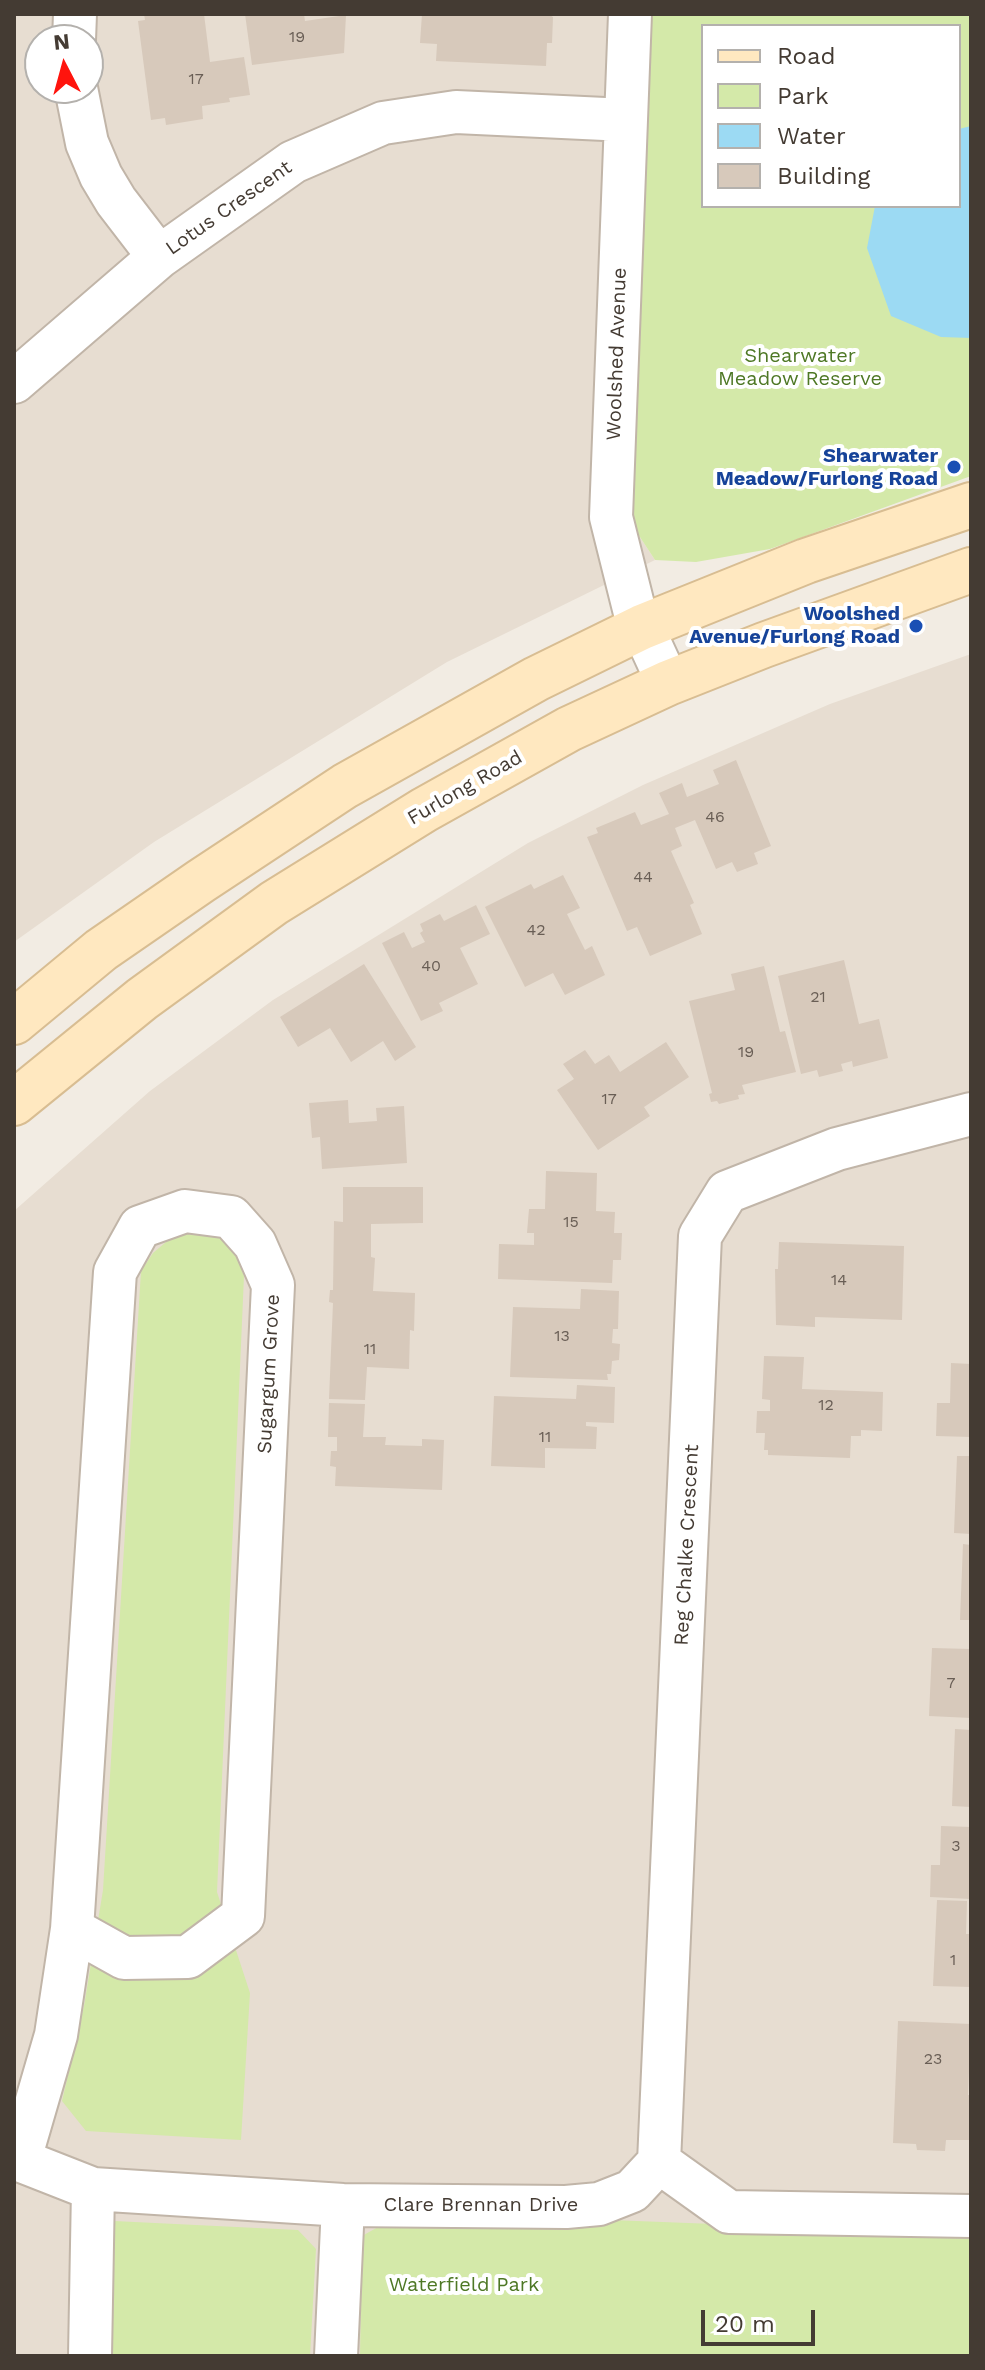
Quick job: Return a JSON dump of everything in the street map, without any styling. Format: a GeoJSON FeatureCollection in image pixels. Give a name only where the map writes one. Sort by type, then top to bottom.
{"type":"FeatureCollection","features":[{"type":"Feature","properties":{"kind":"main road"},"geometry":{"type":"LineString","coordinates":[[14,1022],[101,950],[345,786],[536,679],[642,627],[806,561],[971,505]]}},
{"type":"Feature","properties":{"kind":"main road","name":"Furlong Road"},"geometry":{"type":"LineString","coordinates":[[14,1103],[142,999],[274,903],[424,810],[569,729],[668,683],[764,645],[971,570]]}},
{"type":"Feature","properties":{"kind":"street","name":"Woolshed Avenue"},"geometry":{"type":"LineString","coordinates":[[630,14],[611,517],[634,609],[668,683]]}},
{"type":"Feature","properties":{"kind":"street"},"geometry":{"type":"LineString","coordinates":[[79,104],[87,143],[101,176],[159,257]]}},
{"type":"Feature","properties":{"kind":"street","name":"Lotus Crescent"},"geometry":{"type":"LineString","coordinates":[[14,382],[159,257],[293,162],[383,123],[456,112],[626,120]]}},
{"type":"Feature","properties":{"kind":"street","name":"Reg Chalke Crescent"},"geometry":{"type":"LineString","coordinates":[[659,2162],[700,1236],[727,1192],[837,1149],[971,1114]]}},
{"type":"Feature","properties":{"kind":"street","name":"Sugargum Grove"},"geometry":{"type":"LineString","coordinates":[[17,2158],[56,2035],[72,1929],[115,1272],[140,1227],[185,1211],[231,1217],[255,1244],[273,1285],[243,1916],[188,1957],[124,1958],[72,1929]]}},
{"type":"Feature","properties":{"kind":"street","name":"Clare Brennan Drive"},"geometry":{"type":"LineString","coordinates":[[17,2158],[93,2189],[343,2205],[566,2207],[599,2204],[632,2191],[659,2162]]}},
{"type":"Feature","properties":{"kind":"street"},"geometry":{"type":"LineString","coordinates":[[659,2162],[729,2212],[971,2216]]}},
{"type":"Feature","properties":{"kind":"street"},"geometry":{"type":"LineString","coordinates":[[90,2356],[93,2189]]}},
{"type":"Feature","properties":{"kind":"street"},"geometry":{"type":"LineString","coordinates":[[336,2356],[343,2205]]}},
{"type":"Feature","properties":{"kind":"shaded area"},"geometry":{"type":"Polygon","coordinates":[[[14,14],[651,14],[632,525],[655,560],[447,662],[154,842],[14,942],[14,14]]]}},
{"type":"Feature","properties":{"kind":"shaded area"},"geometry":{"type":"Polygon","coordinates":[[[971,654],[971,2356],[14,2356],[14,1211],[150,1091],[273,1000],[528,843],[643,785],[830,704],[971,654]]]}},
{"type":"Feature","properties":{"kind":"green space","name":"Shearwater Meadow Reserve"},"geometry":{"type":"Polygon","coordinates":[[[651,14],[971,14],[971,476],[770,549],[696,562],[655,560],[632,525],[651,14]]]}},
{"type":"Feature","properties":{"kind":"green space"},"geometry":{"type":"Polygon","coordinates":[[[197,1232],[222,1239],[236,1255],[244,1276],[217,1892],[250,1993],[241,2140],[86,2131],[62,2101],[84,2006],[103,1890],[141,1271],[153,1253],[172,1237],[197,1232]]]}},
{"type":"Feature","properties":{"kind":"green space","name":"Waterfield Park"},"geometry":{"type":"Polygon","coordinates":[[[405,2212],[971,2234],[971,2356],[360,2356],[362,2236],[405,2212]]]}},
{"type":"Feature","properties":{"kind":"green space"},"geometry":{"type":"Polygon","coordinates":[[[114,2221],[298,2230],[316,2249],[310,2356],[110,2356],[114,2221]]]}},
{"type":"Feature","properties":{"kind":"water"},"geometry":{"type":"Polygon","coordinates":[[[971,126],[971,338],[941,337],[891,316],[867,248],[875,208],[961,208],[961,128],[971,126]]]}},
{"type":"Feature","properties":{"kind":"building"},"geometry":{"type":"Polygon","coordinates":[[[144,14],[204,14],[210,62],[244,57],[250,95],[202,106],[203,119],[166,125],[165,118],[151,120],[138,21],[145,20],[144,14]]]}},
{"type":"Feature","properties":{"kind":"building"},"geometry":{"type":"Polygon","coordinates":[[[245,14],[304,14],[305,21],[346,15],[344,53],[252,65],[245,14]]]}},
{"type":"Feature","properties":{"kind":"building"},"geometry":{"type":"Polygon","coordinates":[[[422,14],[548,14],[553,17],[552,43],[547,43],[546,66],[436,61],[437,44],[420,43],[422,14]]]}},
{"type":"Feature","properties":{"kind":"building"},"geometry":{"type":"Polygon","coordinates":[[[736,760],[771,846],[754,853],[758,864],[737,872],[732,862],[716,869],[695,820],[675,828],[682,846],[671,851],[694,903],[690,905],[702,934],[650,956],[637,927],[627,931],[587,837],[598,833],[596,828],[635,812],[641,825],[669,814],[659,793],[682,783],[687,797],[719,784],[713,770],[736,760]]]}},
{"type":"Feature","properties":{"kind":"building"},"geometry":{"type":"Polygon","coordinates":[[[563,875],[580,908],[567,914],[585,950],[592,946],[605,975],[565,995],[553,973],[525,987],[485,907],[531,884],[534,889],[563,875]]]}},
{"type":"Feature","properties":{"kind":"building"},"geometry":{"type":"Polygon","coordinates":[[[476,905],[490,934],[460,948],[478,984],[439,1003],[443,1011],[421,1021],[382,943],[404,932],[412,948],[425,942],[420,933],[423,931],[420,924],[440,914],[444,921],[476,905]]]}},
{"type":"Feature","properties":{"kind":"building"},"geometry":{"type":"Polygon","coordinates":[[[844,960],[859,1024],[879,1019],[888,1058],[853,1067],[852,1061],[841,1064],[843,1071],[819,1077],[817,1070],[801,1074],[778,976],[844,960]]]}},
{"type":"Feature","properties":{"kind":"building"},"geometry":{"type":"Polygon","coordinates":[[[364,964],[416,1047],[395,1061],[383,1041],[351,1062],[330,1028],[298,1047],[280,1017],[364,964]]]}},
{"type":"Feature","properties":{"kind":"building"},"geometry":{"type":"Polygon","coordinates":[[[764,966],[780,1032],[785,1031],[796,1072],[742,1085],[745,1094],[738,1095],[739,1099],[719,1104],[717,1101],[711,1102],[709,1094],[712,1093],[689,1001],[735,990],[731,974],[764,966]]]}},
{"type":"Feature","properties":{"kind":"building"},"geometry":{"type":"Polygon","coordinates":[[[666,1042],[689,1077],[644,1107],[650,1116],[598,1150],[557,1090],[574,1079],[563,1064],[585,1050],[595,1064],[609,1055],[620,1072],[666,1042]]]}},
{"type":"Feature","properties":{"kind":"building"},"geometry":{"type":"Polygon","coordinates":[[[348,1100],[349,1123],[377,1121],[376,1108],[404,1106],[407,1163],[322,1169],[320,1137],[312,1138],[309,1103],[348,1100]]]}},
{"type":"Feature","properties":{"kind":"building"},"geometry":{"type":"Polygon","coordinates":[[[546,1171],[597,1173],[596,1211],[615,1212],[614,1233],[622,1233],[621,1260],[613,1260],[612,1283],[498,1279],[499,1244],[534,1245],[534,1233],[527,1233],[529,1209],[545,1209],[546,1171]]]}},
{"type":"Feature","properties":{"kind":"building"},"geometry":{"type":"Polygon","coordinates":[[[343,1187],[423,1187],[423,1223],[371,1224],[371,1257],[375,1258],[373,1291],[415,1293],[414,1331],[410,1330],[409,1369],[367,1367],[365,1400],[329,1399],[333,1303],[329,1302],[330,1290],[333,1290],[334,1221],[343,1222],[343,1187]]]}},
{"type":"Feature","properties":{"kind":"building"},"geometry":{"type":"Polygon","coordinates":[[[779,1242],[904,1246],[902,1320],[815,1317],[815,1327],[776,1325],[775,1269],[778,1269],[779,1242]]]}},
{"type":"Feature","properties":{"kind":"building"},"geometry":{"type":"Polygon","coordinates":[[[581,1289],[619,1291],[618,1329],[613,1329],[612,1343],[620,1344],[619,1360],[612,1361],[608,1380],[510,1377],[513,1307],[580,1309],[581,1289]]]}},
{"type":"Feature","properties":{"kind":"building"},"geometry":{"type":"Polygon","coordinates":[[[764,1356],[804,1357],[802,1389],[883,1392],[882,1431],[861,1430],[861,1436],[851,1436],[850,1458],[768,1455],[768,1450],[764,1450],[765,1433],[756,1433],[757,1411],[770,1411],[770,1400],[762,1399],[764,1356]]]}},
{"type":"Feature","properties":{"kind":"building"},"geometry":{"type":"Polygon","coordinates":[[[951,1363],[971,1364],[971,1437],[936,1436],[937,1403],[950,1403],[951,1363]]]}},
{"type":"Feature","properties":{"kind":"building"},"geometry":{"type":"Polygon","coordinates":[[[577,1385],[615,1387],[614,1423],[586,1422],[586,1426],[597,1427],[596,1449],[545,1448],[545,1468],[491,1466],[494,1396],[576,1399],[577,1385]]]}},
{"type":"Feature","properties":{"kind":"building"},"geometry":{"type":"Polygon","coordinates":[[[329,1403],[365,1404],[363,1437],[386,1437],[385,1445],[422,1446],[422,1439],[444,1440],[442,1490],[335,1486],[336,1467],[330,1466],[331,1451],[337,1451],[337,1437],[328,1437],[329,1403]]]}},
{"type":"Feature","properties":{"kind":"building"},"geometry":{"type":"Polygon","coordinates":[[[957,1456],[971,1456],[971,1534],[954,1533],[957,1456]]]}},
{"type":"Feature","properties":{"kind":"building"},"geometry":{"type":"Polygon","coordinates":[[[963,1544],[971,1545],[971,1620],[960,1620],[963,1544]]]}},
{"type":"Feature","properties":{"kind":"building"},"geometry":{"type":"Polygon","coordinates":[[[932,1648],[971,1649],[971,1718],[929,1716],[932,1648]]]}},
{"type":"Feature","properties":{"kind":"building"},"geometry":{"type":"Polygon","coordinates":[[[955,1729],[971,1730],[971,1807],[952,1806],[955,1729]]]}},
{"type":"Feature","properties":{"kind":"building"},"geometry":{"type":"Polygon","coordinates":[[[941,1826],[971,1827],[971,1899],[930,1897],[931,1865],[940,1865],[941,1826]]]}},
{"type":"Feature","properties":{"kind":"building"},"geometry":{"type":"Polygon","coordinates":[[[937,1900],[967,1901],[966,1934],[971,1934],[971,1987],[933,1986],[937,1900]]]}},
{"type":"Feature","properties":{"kind":"building"},"geometry":{"type":"Polygon","coordinates":[[[898,2021],[971,2024],[968,2095],[971,2095],[971,2140],[946,2140],[945,2151],[917,2150],[916,2144],[893,2143],[898,2021]]]}},
{"type":"Feature","properties":{"kind":"place","name":"Shearwater Meadow/Furlong Road"},"geometry":{"type":"Point","coordinates":[954,467]}},
{"type":"Feature","properties":{"kind":"place","name":"Woolshed Avenue/Furlong Road"},"geometry":{"type":"Point","coordinates":[916,626]}}]}
